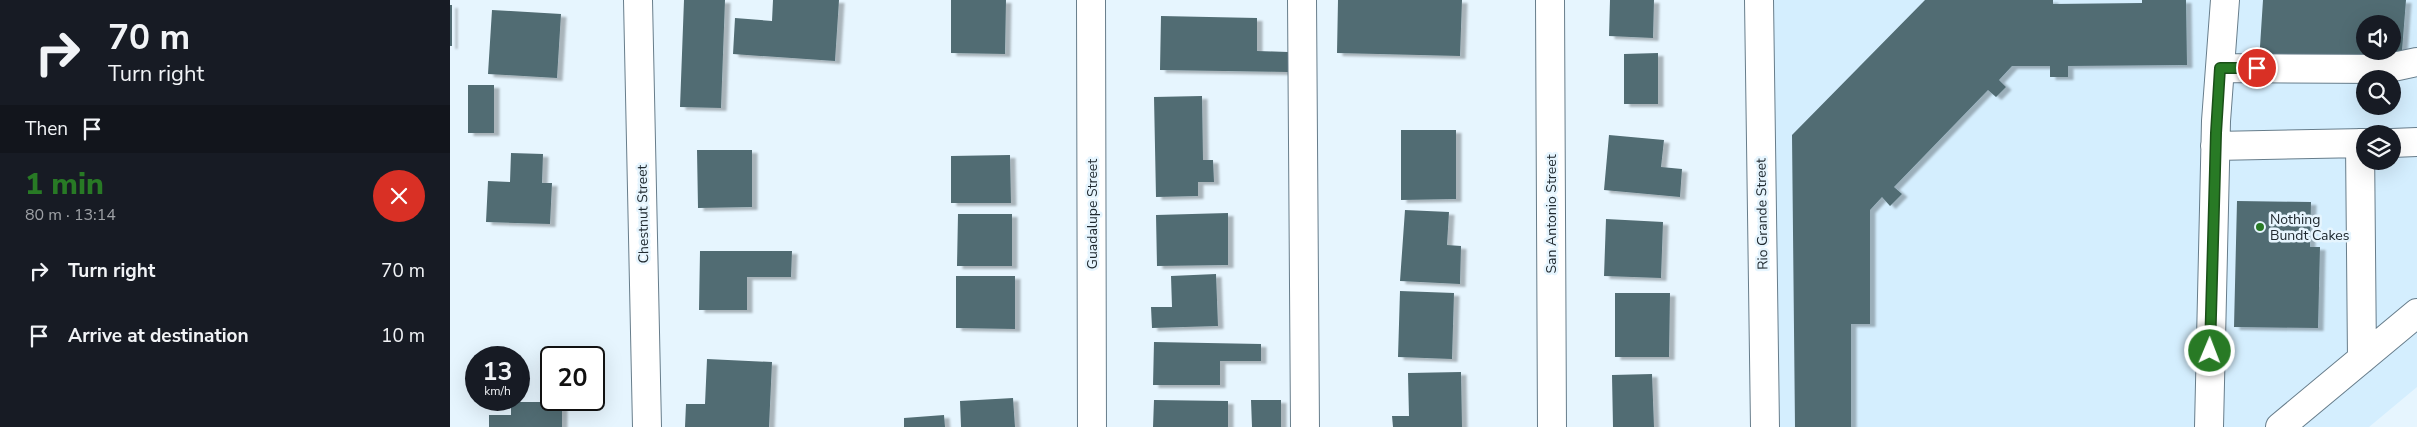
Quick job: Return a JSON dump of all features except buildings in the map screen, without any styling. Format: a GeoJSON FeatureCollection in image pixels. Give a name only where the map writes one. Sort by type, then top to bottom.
{"type":"FeatureCollection","features":[{"type":"Feature","properties":{"kind":"street","name":"Chestnut Street"},"geometry":{"type":"LineString","coordinates":[[638,0],[647,427]]}},
{"type":"Feature","properties":{"kind":"street","name":"Guadalupe Street"},"geometry":{"type":"LineString","coordinates":[[1091,0],[1092,427]]}},
{"type":"Feature","properties":{"kind":"street"},"geometry":{"type":"LineString","coordinates":[[1302,0],[1305,427]]}},
{"type":"Feature","properties":{"kind":"street","name":"San Antonio Street"},"geometry":{"type":"LineString","coordinates":[[1550,0],[1552,427]]}},
{"type":"Feature","properties":{"kind":"street","name":"Rio Grande Street"},"geometry":{"type":"LineString","coordinates":[[1759,0],[1765,427]]}},
{"type":"Feature","properties":{"kind":"street"},"geometry":{"type":"LineString","coordinates":[[2209,427],[2215,146],[2225,0]]}},
{"type":"Feature","properties":{"kind":"street"},"geometry":{"type":"LineString","coordinates":[[2220,68],[2384,69],[2417,62]]}},
{"type":"Feature","properties":{"kind":"street"},"geometry":{"type":"LineString","coordinates":[[2401,143],[2417,142]]}},
{"type":"Feature","properties":{"kind":"street"},"geometry":{"type":"LineString","coordinates":[[2215,146],[2356,143]]}},
{"type":"Feature","properties":{"kind":"street"},"geometry":{"type":"LineString","coordinates":[[2362,359],[2363,170]]}},
{"type":"Feature","properties":{"kind":"street"},"geometry":{"type":"LineString","coordinates":[[2280,427],[2417,313]]}},
{"type":"Feature","properties":{"kind":"shaded area"},"geometry":{"type":"Polygon","coordinates":[[[1768,0],[2417,0],[2417,387],[2369,427],[1774,427],[1768,0]]]}},
{"type":"Feature","properties":{"kind":"place","name":"Nothing Bundt Cakes"},"geometry":{"type":"Point","coordinates":[2260,227]}},
{"type":"Feature","properties":{"kind":"route"},"geometry":{"type":"LineString","coordinates":[[2210,351],[2216,133],[2220,68],[2257,68]]}}]}
